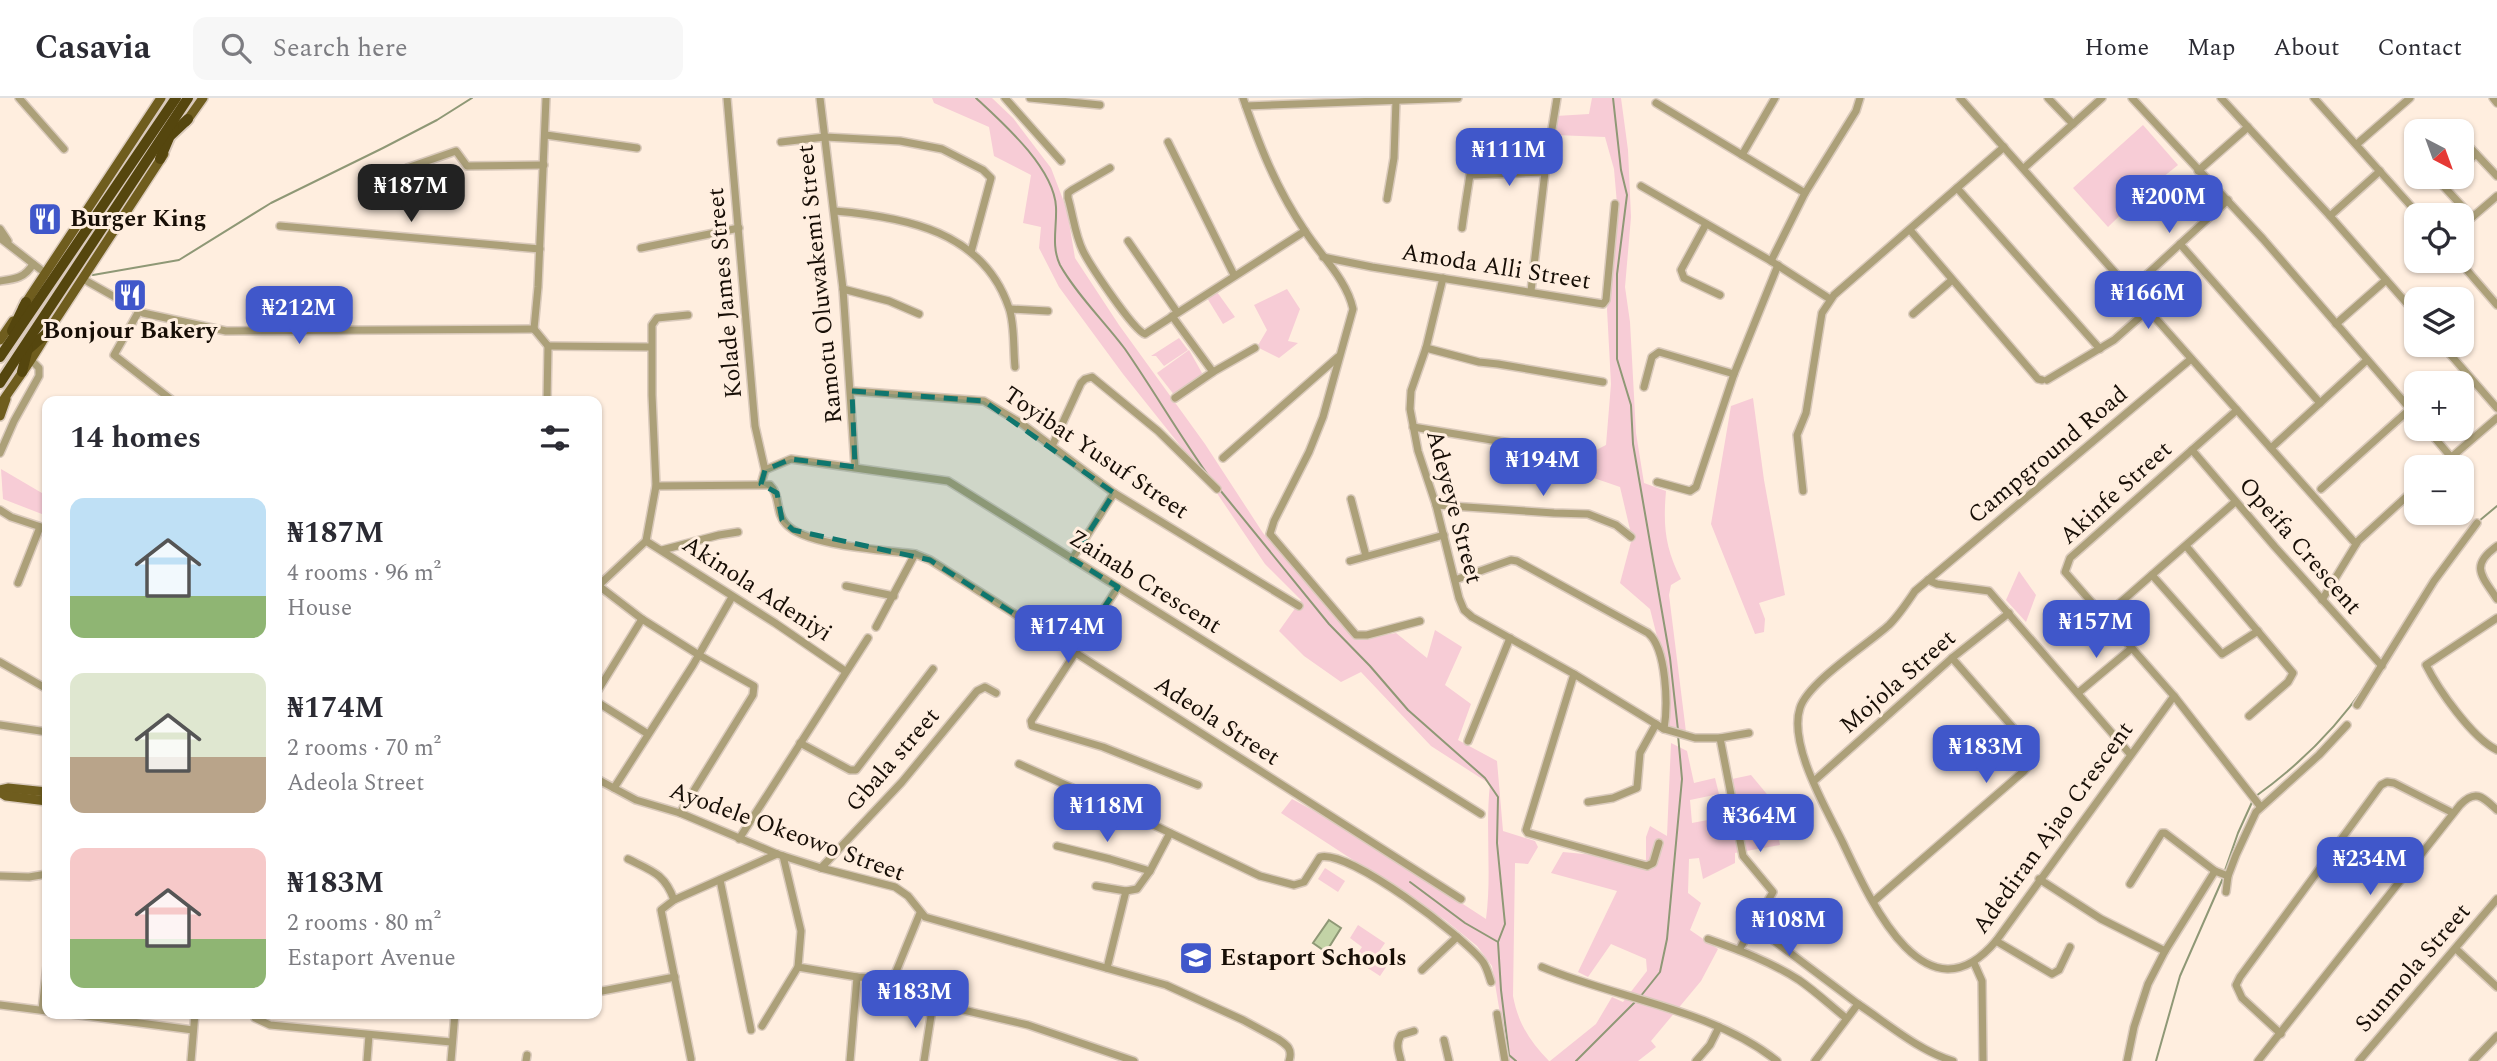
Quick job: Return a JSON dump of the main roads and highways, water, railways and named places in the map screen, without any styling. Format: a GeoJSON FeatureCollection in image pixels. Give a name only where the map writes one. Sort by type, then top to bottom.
{"type":"FeatureCollection","features":[{"type":"Feature","properties":{"kind":"highway"},"geometry":{"type":"LineString","coordinates":[[0,357],[30,305],[176,98]]}},
{"type":"Feature","properties":{"kind":"highway"},"geometry":{"type":"LineString","coordinates":[[156,156],[188,98]]}},
{"type":"Feature","properties":{"kind":"highway"},"geometry":{"type":"LineString","coordinates":[[171,136],[179,110]]}},
{"type":"Feature","properties":{"kind":"highway"},"geometry":{"type":"LineString","coordinates":[[0,383],[35,328],[156,156],[188,119]]}},
{"type":"Feature","properties":{"kind":"highway"},"geometry":{"type":"LineString","coordinates":[[0,357],[30,305]]}},
{"type":"Feature","properties":{"kind":"highway"},"geometry":{"type":"LineString","coordinates":[[22,372],[29,356],[35,328]]}},
{"type":"Feature","properties":{"kind":"highway"},"geometry":{"type":"LineString","coordinates":[[0,343],[12,332]]}},
{"type":"Feature","properties":{"kind":"highway"},"geometry":{"type":"LineString","coordinates":[[10,368],[29,356],[47,333]]}},
{"type":"Feature","properties":{"kind":"main road"},"geometry":{"type":"LineString","coordinates":[[0,343],[30,305],[45,273],[161,98]]}},
{"type":"Feature","properties":{"kind":"main road"},"geometry":{"type":"LineString","coordinates":[[47,333],[83,279],[156,156],[203,98]]}},
{"type":"Feature","properties":{"kind":"main road"},"geometry":{"type":"LineString","coordinates":[[0,405],[22,372]]}},
{"type":"Feature","properties":{"kind":"main road"},"geometry":{"type":"LineString","coordinates":[[0,416],[9,391]]}},
{"type":"Feature","properties":{"kind":"main road"},"geometry":{"type":"LineString","coordinates":[[42,791],[8,788],[0,791],[6,796],[42,800]]}},
{"type":"Feature","properties":{"kind":"waterway"},"geometry":{"type":"LineString","coordinates":[[93,275],[179,260],[271,203],[437,120],[472,98]]}},
{"type":"Feature","properties":{"kind":"waterway"},"geometry":{"type":"LineString","coordinates":[[976,98],[1000,120],[1037,162],[1053,192],[1056,207],[1055,244],[1060,265],[1082,297],[1125,349],[1210,478]]}},
{"type":"Feature","properties":{"kind":"waterway"},"geometry":{"type":"LineString","coordinates":[[1613,98],[1621,170],[1627,195],[1617,274],[1617,359],[1631,405],[1633,444],[1670,658],[1678,730]]}},
{"type":"Feature","properties":{"kind":"waterway"},"geometry":{"type":"LineString","coordinates":[[1220,490],[1329,624],[1408,710],[1485,778],[1498,797],[1497,843],[1505,924],[1498,942],[1501,990],[1509,1055],[1516,1061]]}},
{"type":"Feature","properties":{"kind":"waterway"},"geometry":{"type":"LineString","coordinates":[[2479,521],[2497,506]]}},
{"type":"Feature","properties":{"kind":"waterway"},"geometry":{"type":"LineString","coordinates":[[2256,796],[2315,746],[2365,686]]}},
{"type":"Feature","properties":{"kind":"waterway"},"geometry":{"type":"LineString","coordinates":[[1640,997],[1660,972],[1667,939],[1682,779],[1678,735]]}},
{"type":"Feature","properties":{"kind":"waterway"},"geometry":{"type":"LineString","coordinates":[[2224,873],[2253,800]]}},
{"type":"Feature","properties":{"kind":"waterway"},"geometry":{"type":"LineString","coordinates":[[2156,1061],[2180,976],[2223,878]]}},
{"type":"Feature","properties":{"kind":"waterway"},"geometry":{"type":"LineString","coordinates":[[1410,882],[1465,923],[1498,942]]}},
{"type":"Feature","properties":{"kind":"waterway"},"geometry":{"type":"LineString","coordinates":[[1576,1061],[1636,1001]]}},
{"type":"Feature","properties":{"kind":"place","name":"Burger King"},"geometry":{"type":"Point","coordinates":[45,219]}},
{"type":"Feature","properties":{"kind":"place","name":"Bonjour Bakery"},"geometry":{"type":"Point","coordinates":[130,295]}},
{"type":"Feature","properties":{"kind":"place","name":"Estaport Schools"},"geometry":{"type":"Point","coordinates":[1196,958]}}]}
